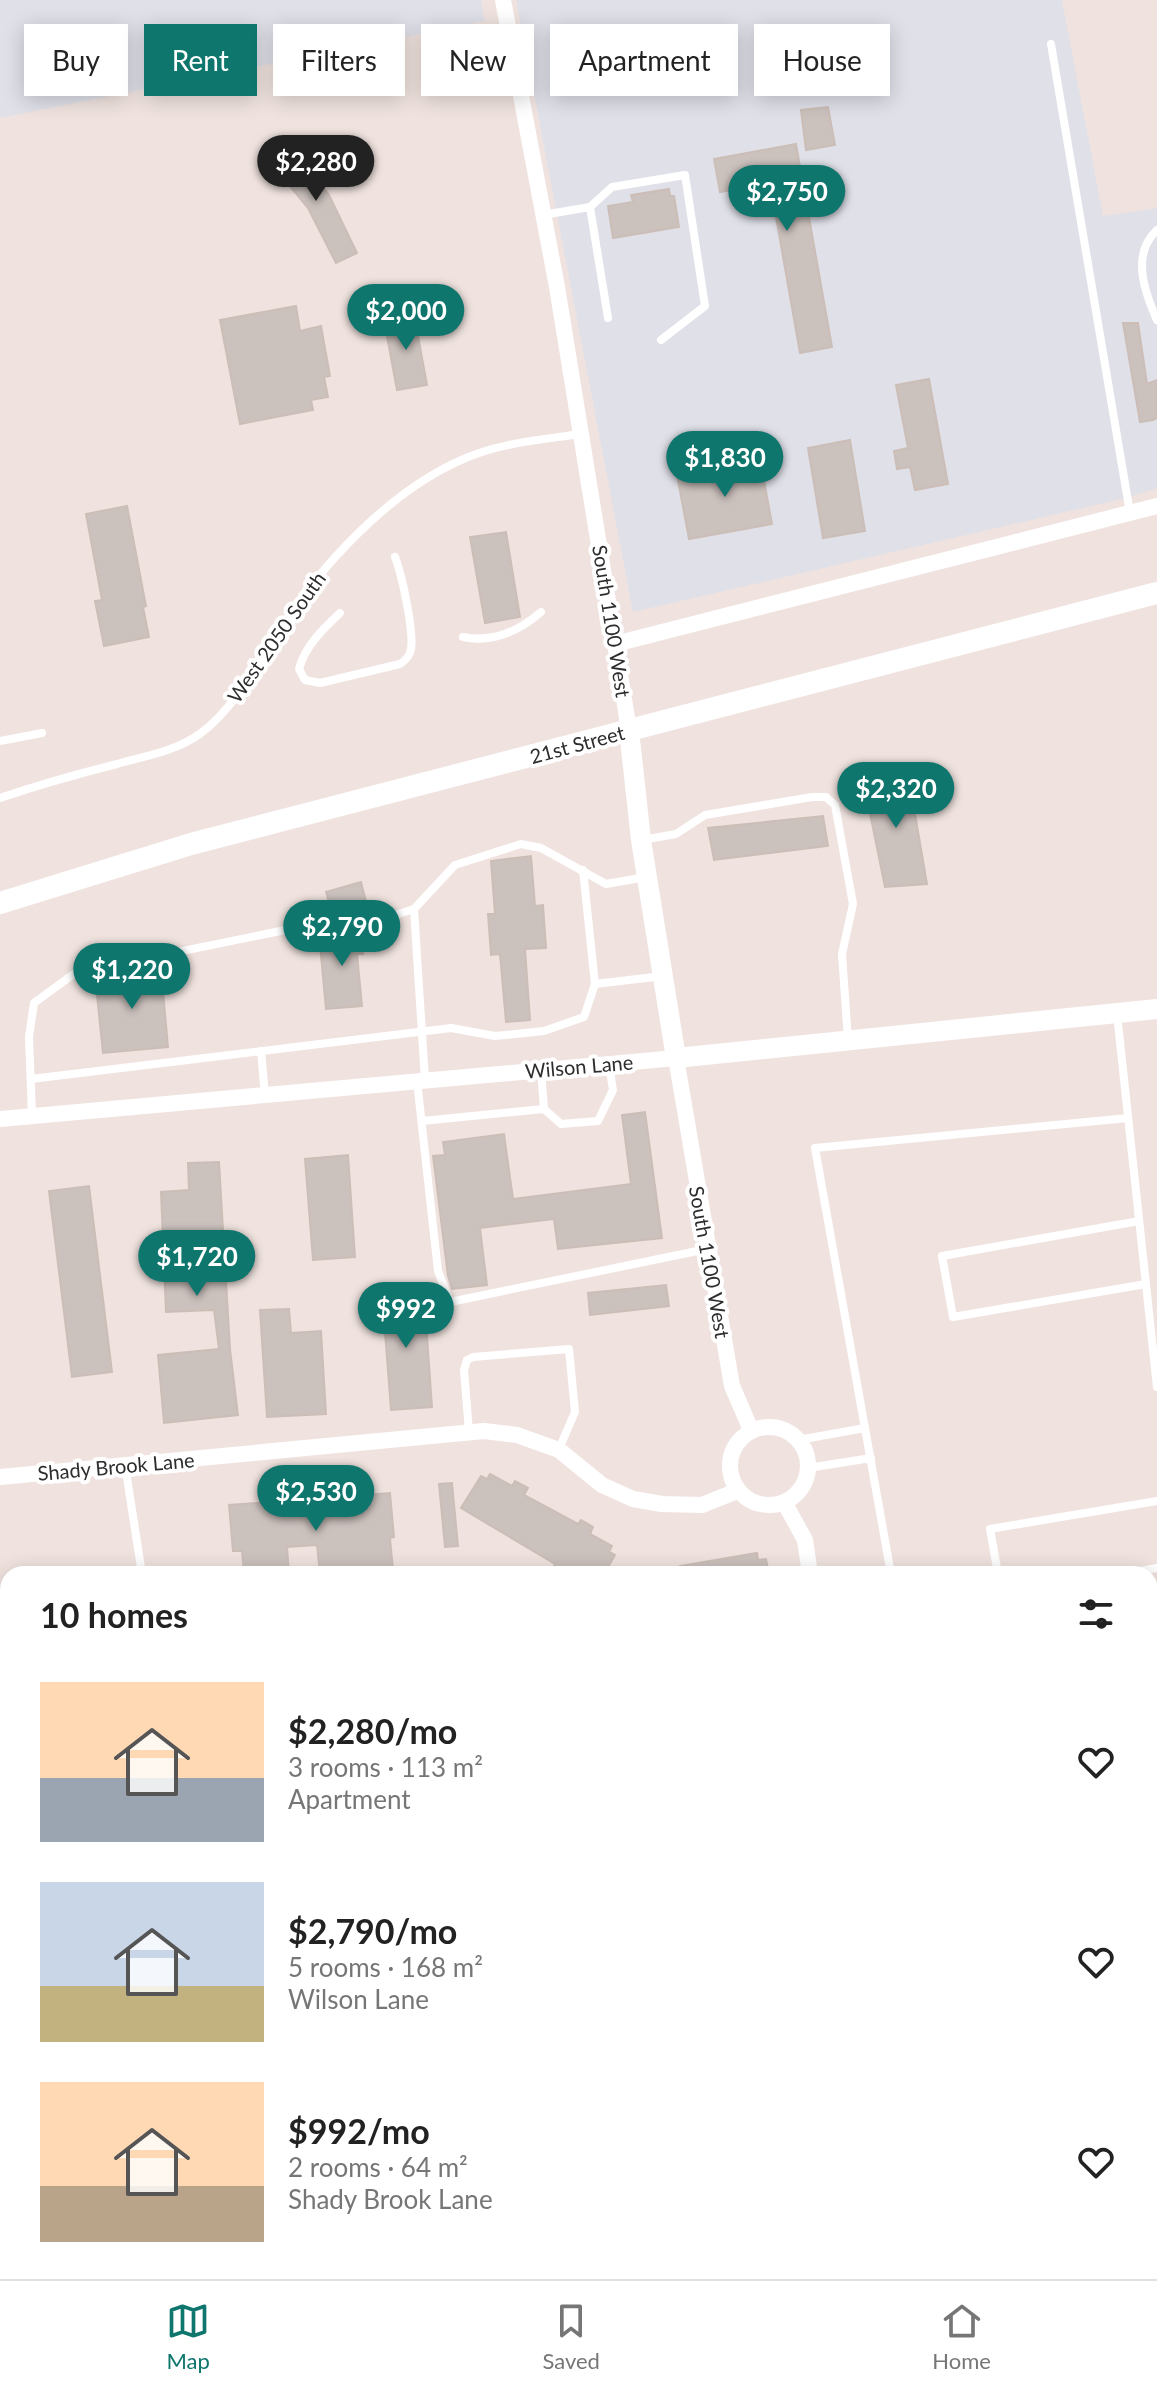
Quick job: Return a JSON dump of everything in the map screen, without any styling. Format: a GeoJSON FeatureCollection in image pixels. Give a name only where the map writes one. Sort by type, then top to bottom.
{"type":"FeatureCollection","features":[{"type":"Feature","properties":{"kind":"main road","name":"21st Street"},"geometry":{"type":"LineString","coordinates":[[0,903],[191,844],[1157,593]]}},
{"type":"Feature","properties":{"kind":"street","name":"South 1100 West"},"geometry":{"type":"LineString","coordinates":[[503,0],[581,434],[629,730],[641,840],[707,1249],[732,1386],[751,1430]]}},
{"type":"Feature","properties":{"kind":"street"},"geometry":{"type":"LineString","coordinates":[[615,644],[1157,506]]}},
{"type":"Feature","properties":{"kind":"street","name":"Wilson Lane"},"geometry":{"type":"LineString","coordinates":[[0,1119],[676,1058],[1157,1009]]}},
{"type":"Feature","properties":{"kind":"street"},"geometry":{"type":"LineString","coordinates":[[772,1426],[785,1430],[798,1440],[805,1450],[808,1468],[800,1489],[784,1502],[762,1505],[737,1491],[729,1463],[732,1449],[740,1438],[751,1430],[772,1426]]}},
{"type":"Feature","properties":{"kind":"street","name":"Shady Brook Lane"},"geometry":{"type":"LineString","coordinates":[[0,1477],[484,1431],[517,1435],[559,1450],[602,1485],[633,1499],[662,1504],[702,1505],[737,1491]]}},
{"type":"Feature","properties":{"kind":"street"},"geometry":{"type":"LineString","coordinates":[[784,1502],[805,1540],[809,1566]]}},
{"type":"Feature","properties":{"kind":"lane"},"geometry":{"type":"LineString","coordinates":[[1051,44],[1130,514]]}},
{"type":"Feature","properties":{"kind":"lane"},"geometry":{"type":"LineString","coordinates":[[543,216],[590,207],[612,187],[685,175],[705,306],[661,340]]}},
{"type":"Feature","properties":{"kind":"lane"},"geometry":{"type":"LineString","coordinates":[[590,207],[608,318]]}},
{"type":"Feature","properties":{"kind":"lane"},"geometry":{"type":"LineString","coordinates":[[1157,230],[1146,241],[1141,256],[1148,297],[1157,320]]}},
{"type":"Feature","properties":{"kind":"lane","name":"West 2050 South"},"geometry":{"type":"LineString","coordinates":[[0,798],[157,753],[199,735],[237,694],[325,568],[344,547],[400,499],[437,473],[483,451],[581,434]]}},
{"type":"Feature","properties":{"kind":"lane"},"geometry":{"type":"LineString","coordinates":[[340,613],[320,632],[303,655],[299,669],[305,680],[320,683],[400,664],[408,658],[412,643],[395,557]]}},
{"type":"Feature","properties":{"kind":"lane"},"geometry":{"type":"LineString","coordinates":[[463,637],[481,640],[501,636],[541,612]]}},
{"type":"Feature","properties":{"kind":"lane"},"geometry":{"type":"LineString","coordinates":[[0,741],[42,733]]}},
{"type":"Feature","properties":{"kind":"lane"},"geometry":{"type":"LineString","coordinates":[[641,840],[676,834],[705,815],[812,797],[826,797],[835,805],[853,904],[842,954],[848,1040]]}},
{"type":"Feature","properties":{"kind":"lane"},"geometry":{"type":"LineString","coordinates":[[32,1116],[29,1037],[34,1003],[75,973],[290,929],[392,916],[414,909],[455,865],[521,844],[541,848],[606,884],[647,877]]}},
{"type":"Feature","properties":{"kind":"lane"},"geometry":{"type":"LineString","coordinates":[[31,1079],[451,1028],[495,1036],[544,1031],[584,1017],[595,984],[583,870]]}},
{"type":"Feature","properties":{"kind":"lane"},"geometry":{"type":"LineString","coordinates":[[414,909],[422,1121],[438,1271],[450,1302],[707,1249]]}},
{"type":"Feature","properties":{"kind":"lane"},"geometry":{"type":"LineString","coordinates":[[595,984],[664,976]]}},
{"type":"Feature","properties":{"kind":"lane"},"geometry":{"type":"LineString","coordinates":[[1117,1013],[1157,1387]]}},
{"type":"Feature","properties":{"kind":"lane"},"geometry":{"type":"LineString","coordinates":[[261,1051],[265,1095]]}},
{"type":"Feature","properties":{"kind":"lane"},"geometry":{"type":"LineString","coordinates":[[541,1070],[544,1109],[561,1124],[598,1121],[613,1090],[609,1064]]}},
{"type":"Feature","properties":{"kind":"lane"},"geometry":{"type":"LineString","coordinates":[[422,1121],[544,1109]]}},
{"type":"Feature","properties":{"kind":"lane"},"geometry":{"type":"LineString","coordinates":[[890,1566],[815,1148],[1128,1118]]}},
{"type":"Feature","properties":{"kind":"lane"},"geometry":{"type":"LineString","coordinates":[[1139,1221],[942,1256],[953,1317],[1146,1284]]}},
{"type":"Feature","properties":{"kind":"lane"},"geometry":{"type":"LineString","coordinates":[[469,1432],[464,1370],[467,1360],[569,1349],[575,1412],[559,1450]]}},
{"type":"Feature","properties":{"kind":"lane"},"geometry":{"type":"LineString","coordinates":[[798,1440],[865,1428]]}},
{"type":"Feature","properties":{"kind":"lane"},"geometry":{"type":"LineString","coordinates":[[808,1468],[871,1458]]}},
{"type":"Feature","properties":{"kind":"lane"},"geometry":{"type":"LineString","coordinates":[[125,1465],[141,1566]]}},
{"type":"Feature","properties":{"kind":"lane"},"geometry":{"type":"LineString","coordinates":[[997,1566],[990,1529],[1157,1501]]}},
{"type":"Feature","properties":{"kind":"shaded area"},"geometry":{"type":"Polygon","coordinates":[[[0,0],[481,0],[485,21],[421,24],[421,34],[405,37],[405,24],[273,24],[273,63],[257,67],[257,24],[144,24],[144,89],[128,92],[128,24],[24,24],[24,96],[110,96],[0,118],[0,0]]]}},
{"type":"Feature","properties":{"kind":"shaded area"},"geometry":{"type":"Polygon","coordinates":[[[516,0],[1062,0],[1103,216],[1157,208],[1157,488],[1126,498],[633,612],[534,94],[534,24],[521,24],[516,0]]]}},
{"type":"Feature","properties":{"kind":"building"},"geometry":{"type":"Polygon","coordinates":[[[828,107],[835,145],[806,150],[801,110],[828,107]]]}},
{"type":"Feature","properties":{"kind":"building"},"geometry":{"type":"Polygon","coordinates":[[[796,144],[832,347],[800,353],[770,183],[720,192],[714,159],[796,144]]]}},
{"type":"Feature","properties":{"kind":"building"},"geometry":{"type":"Polygon","coordinates":[[[289,146],[329,195],[357,253],[336,263],[308,208],[270,162],[289,146]]]}},
{"type":"Feature","properties":{"kind":"building"},"geometry":{"type":"Polygon","coordinates":[[[669,189],[670,196],[674,196],[679,227],[613,238],[608,206],[633,202],[631,195],[669,189]]]}},
{"type":"Feature","properties":{"kind":"building"},"geometry":{"type":"Polygon","coordinates":[[[296,306],[300,331],[321,326],[330,376],[324,377],[328,397],[311,400],[313,410],[240,424],[220,320],[296,306]]]}},
{"type":"Feature","properties":{"kind":"building"},"geometry":{"type":"Polygon","coordinates":[[[414,314],[427,385],[397,390],[384,320],[414,314]]]}},
{"type":"Feature","properties":{"kind":"building"},"geometry":{"type":"Polygon","coordinates":[[[1123,323],[1138,323],[1147,384],[1157,380],[1157,418],[1153,420],[1140,422],[1123,323]]]}},
{"type":"Feature","properties":{"kind":"building"},"geometry":{"type":"Polygon","coordinates":[[[929,379],[948,484],[915,490],[910,467],[897,469],[894,451],[908,448],[896,385],[929,379]]]}},
{"type":"Feature","properties":{"kind":"building"},"geometry":{"type":"Polygon","coordinates":[[[850,440],[865,531],[823,538],[808,448],[850,440]]]}},
{"type":"Feature","properties":{"kind":"building"},"geometry":{"type":"Polygon","coordinates":[[[760,459],[772,524],[689,539],[677,475],[760,459]]]}},
{"type":"Feature","properties":{"kind":"building"},"geometry":{"type":"Polygon","coordinates":[[[127,506],[149,637],[104,646],[95,601],[102,600],[86,514],[127,506]]]}},
{"type":"Feature","properties":{"kind":"building"},"geometry":{"type":"Polygon","coordinates":[[[506,532],[520,617],[485,623],[470,537],[506,532]]]}},
{"type":"Feature","properties":{"kind":"building"},"geometry":{"type":"Polygon","coordinates":[[[908,773],[927,884],[885,887],[863,779],[908,773]]]}},
{"type":"Feature","properties":{"kind":"building"},"geometry":{"type":"Polygon","coordinates":[[[823,816],[828,846],[714,860],[708,828],[823,816]]]}},
{"type":"Feature","properties":{"kind":"building"},"geometry":{"type":"Polygon","coordinates":[[[531,856],[535,906],[543,905],[546,948],[525,949],[530,1020],[506,1022],[500,954],[491,955],[488,914],[495,914],[491,861],[531,856]]]}},
{"type":"Feature","properties":{"kind":"building"},"geometry":{"type":"Polygon","coordinates":[[[361,882],[367,905],[359,907],[359,913],[333,917],[326,892],[361,882]]]}},
{"type":"Feature","properties":{"kind":"building"},"geometry":{"type":"Polygon","coordinates":[[[361,927],[363,954],[357,954],[362,1006],[326,1009],[319,934],[361,927]]]}},
{"type":"Feature","properties":{"kind":"building"},"geometry":{"type":"Polygon","coordinates":[[[161,969],[168,1047],[103,1053],[95,976],[161,969]]]}},
{"type":"Feature","properties":{"kind":"building"},"geometry":{"type":"Polygon","coordinates":[[[645,1112],[662,1238],[558,1249],[554,1219],[480,1228],[487,1285],[452,1289],[433,1156],[445,1155],[443,1142],[504,1134],[513,1199],[631,1184],[622,1115],[645,1112]]]}},
{"type":"Feature","properties":{"kind":"building"},"geometry":{"type":"Polygon","coordinates":[[[348,1155],[355,1257],[313,1260],[305,1159],[348,1155]]]}},
{"type":"Feature","properties":{"kind":"building"},"geometry":{"type":"Polygon","coordinates":[[[219,1162],[230,1349],[238,1415],[164,1423],[158,1355],[219,1349],[214,1310],[166,1312],[161,1192],[189,1190],[188,1163],[219,1162]]]}},
{"type":"Feature","properties":{"kind":"building"},"geometry":{"type":"Polygon","coordinates":[[[89,1186],[112,1372],[72,1377],[49,1191],[89,1186]]]}},
{"type":"Feature","properties":{"kind":"building"},"geometry":{"type":"Polygon","coordinates":[[[666,1285],[669,1306],[590,1315],[588,1293],[666,1285]]]}},
{"type":"Feature","properties":{"kind":"building"},"geometry":{"type":"Polygon","coordinates":[[[424,1294],[432,1407],[391,1410],[385,1332],[377,1331],[374,1297],[424,1294]]]}},
{"type":"Feature","properties":{"kind":"building"},"geometry":{"type":"Polygon","coordinates":[[[289,1309],[291,1333],[321,1331],[326,1414],[267,1417],[260,1310],[289,1309]]]}},
{"type":"Feature","properties":{"kind":"building"},"geometry":{"type":"Polygon","coordinates":[[[490,1474],[512,1486],[515,1481],[528,1488],[524,1495],[578,1524],[581,1520],[593,1527],[590,1534],[612,1546],[609,1552],[615,1555],[609,1566],[554,1566],[461,1508],[481,1476],[487,1479],[490,1474]]]}},
{"type":"Feature","properties":{"kind":"building"},"geometry":{"type":"Polygon","coordinates":[[[452,1483],[458,1546],[445,1547],[439,1484],[452,1483]]]}},
{"type":"Feature","properties":{"kind":"building"},"geometry":{"type":"Polygon","coordinates":[[[390,1493],[394,1537],[390,1538],[393,1566],[319,1566],[317,1545],[287,1547],[288,1566],[243,1566],[242,1551],[233,1551],[229,1505],[390,1493]]]}},
{"type":"Feature","properties":{"kind":"building"},"geometry":{"type":"Polygon","coordinates":[[[757,1553],[758,1560],[766,1559],[767,1566],[680,1566],[757,1553]]]}}]}
